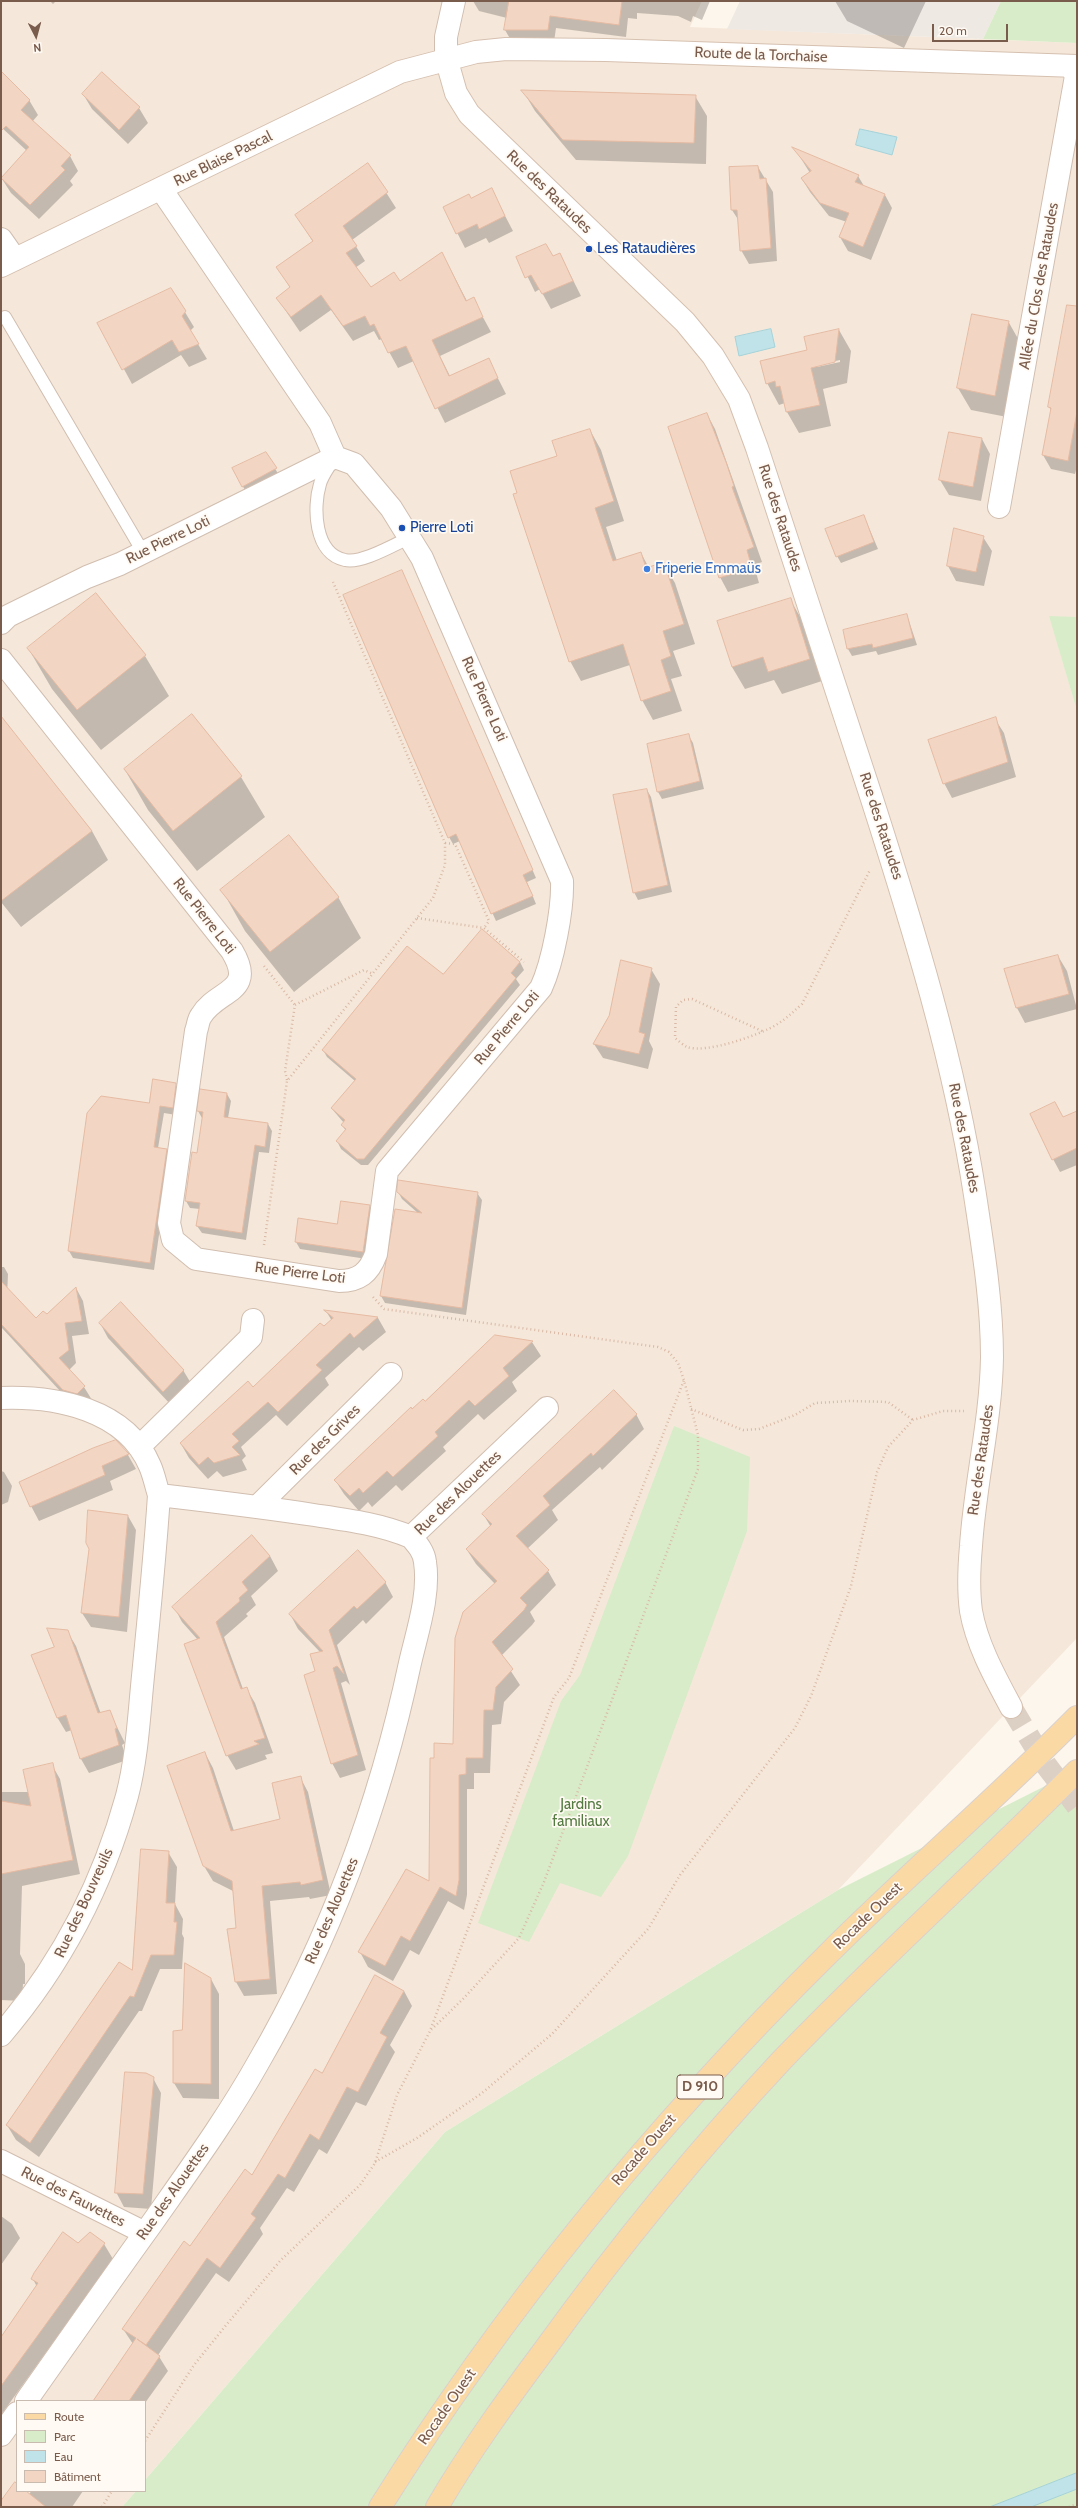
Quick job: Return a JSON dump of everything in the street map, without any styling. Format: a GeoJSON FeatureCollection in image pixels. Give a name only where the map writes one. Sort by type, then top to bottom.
{"type":"FeatureCollection","features":[{"type":"Feature","properties":{"kind":"main road","name":"Rocade Ouest"},"geometry":{"type":"LineString","coordinates":[[380,2507],[408,2462],[485,2352],[555,2257],[675,2115],[827,1955],[965,1823],[1035,1760],[1077,1717]]}},
{"type":"Feature","properties":{"kind":"main road","name":"D 910"},"geometry":{"type":"LineString","coordinates":[[437,2507],[526,2375],[589,2288],[657,2202],[792,2051],[1077,1771]]}},
{"type":"Feature","properties":{"kind":"street","name":"Rue des Rataudes"},"geometry":{"type":"LineString","coordinates":[[454,1],[446,37],[446,58],[456,93],[469,114],[685,322],[713,356],[739,399],[758,448],[885,840],[933,999],[955,1093],[975,1193],[990,1304],[992,1358],[988,1414],[973,1513],[968,1577],[971,1612],[980,1642],[993,1674],[1011,1707]]}},
{"type":"Feature","properties":{"kind":"street","name":"Route de la Torchaise"},"geometry":{"type":"LineString","coordinates":[[446,58],[476,52],[506,49],[1074,66]]}},
{"type":"Feature","properties":{"kind":"street","name":"Rue Blaise Pascal"},"geometry":{"type":"LineString","coordinates":[[8,262],[161,190],[400,72],[446,58]]}},
{"type":"Feature","properties":{"kind":"street","name":"Allée du Clos des Rataudes"},"geometry":{"type":"LineString","coordinates":[[999,507],[1076,76],[1074,66]]}},
{"type":"Feature","properties":{"kind":"street"},"geometry":{"type":"LineString","coordinates":[[161,190],[320,422],[335,457]]}},
{"type":"Feature","properties":{"kind":"street"},"geometry":{"type":"LineString","coordinates":[[1,240],[8,262]]}},
{"type":"Feature","properties":{"kind":"street","name":"Rue Pierre Loti"},"geometry":{"type":"LineString","coordinates":[[1,623],[8,616],[87,577],[120,564],[335,457],[354,464],[391,508],[411,537],[422,558],[562,881],[563,896],[544,980],[540,988],[387,1170],[376,1254],[371,1266],[363,1275],[351,1281],[339,1281],[196,1259],[173,1240],[169,1223],[196,1031],[201,1016],[233,989],[239,981],[241,970],[232,951],[1,660]]}},
{"type":"Feature","properties":{"kind":"street"},"geometry":{"type":"LineString","coordinates":[[139,1447],[251,1337],[254,1320]]}},
{"type":"Feature","properties":{"kind":"street","name":"Rue des Grives"},"geometry":{"type":"LineString","coordinates":[[258,1506],[391,1374]]}},
{"type":"Feature","properties":{"kind":"street"},"geometry":{"type":"LineString","coordinates":[[1,1398],[40,1399],[66,1403],[93,1412],[114,1422],[139,1447],[150,1466],[158,1495],[258,1506],[370,1523],[390,1528],[412,1537]]}},
{"type":"Feature","properties":{"kind":"street","name":"Rue des Alouettes"},"geometry":{"type":"LineString","coordinates":[[27,2400],[204,2149],[258,2062],[312,1959],[338,1900],[376,1795],[388,1754],[424,1599],[425,1562],[420,1548],[412,1537],[547,1408]]}},
{"type":"Feature","properties":{"kind":"street","name":"Rue des Bouvreuils"},"geometry":{"type":"LineString","coordinates":[[1,2035],[24,2008],[56,1961],[111,1849],[127,1795],[136,1741],[149,1611],[158,1495]]}},
{"type":"Feature","properties":{"kind":"street","name":"Rue des Fauvettes"},"geometry":{"type":"LineString","coordinates":[[1,2161],[144,2233]]}},
{"type":"Feature","properties":{"kind":"street"},"geometry":{"type":"LineString","coordinates":[[1,2435],[16,2414]]}},
{"type":"Feature","properties":{"kind":"lane"},"geometry":{"type":"LineString","coordinates":[[5,317],[143,552]]}},
{"type":"Feature","properties":{"kind":"lane"},"geometry":{"type":"LineString","coordinates":[[335,457],[320,484],[317,526],[322,542],[331,553],[345,560],[359,560],[411,537]]}},
{"type":"Feature","properties":{"kind":"path"},"geometry":{"type":"LineString","coordinates":[[287,1081],[433,898],[440,884],[445,865],[446,843],[333,582]]}},
{"type":"Feature","properties":{"kind":"path"},"geometry":{"type":"LineString","coordinates":[[762,1031],[692,999],[684,1000],[676,1007],[675,1038],[688,1047],[707,1048],[735,1041],[762,1031],[789,1017],[802,1004],[885,840]]}},
{"type":"Feature","properties":{"kind":"path"},"geometry":{"type":"LineString","coordinates":[[446,843],[455,844],[489,921],[484,928]]}},
{"type":"Feature","properties":{"kind":"path"},"geometry":{"type":"LineString","coordinates":[[417,918],[484,928],[544,980]]}},
{"type":"Feature","properties":{"kind":"path"},"geometry":{"type":"LineString","coordinates":[[241,970],[257,958],[295,1005],[285,1071],[287,1081],[261,1269]]}},
{"type":"Feature","properties":{"kind":"path"},"geometry":{"type":"LineString","coordinates":[[295,1005],[364,970],[373,974]]}},
{"type":"Feature","properties":{"kind":"path"},"geometry":{"type":"LineString","coordinates":[[363,1275],[372,1296],[384,1309],[658,1347],[670,1352],[678,1363],[684,1380],[698,1435],[698,1469],[544,1882],[519,1938],[463,1999],[430,2031]]}},
{"type":"Feature","properties":{"kind":"path"},"geometry":{"type":"LineString","coordinates":[[146,2438],[194,2365],[227,2324],[280,2261],[360,2185],[375,2163],[397,2095],[430,2031],[554,1697],[569,1678],[684,1380]]}},
{"type":"Feature","properties":{"kind":"path"},"geometry":{"type":"LineString","coordinates":[[691,1409],[743,1430],[759,1429],[795,1415],[815,1403],[851,1401],[888,1402],[913,1420]]}},
{"type":"Feature","properties":{"kind":"path"},"geometry":{"type":"LineString","coordinates":[[375,2163],[417,2138],[482,2093],[552,2034],[648,1929],[680,1875],[795,1728],[811,1696],[851,1586],[877,1472],[888,1447],[913,1420],[943,1411],[988,1414]]}},
{"type":"Feature","properties":{"kind":"path"},"geometry":{"type":"LineString","coordinates":[[102,2507],[111,2492]]}},
{"type":"Feature","properties":{"kind":"path"},"geometry":{"type":"LineString","coordinates":[[1069,2507],[1077,2504]]}},
{"type":"Feature","properties":{"kind":"shaded area"},"geometry":{"type":"Polygon","coordinates":[[[1,1],[702,1],[690,27],[1077,43],[1077,617],[1050,617],[1077,711],[1077,1638],[838,1890],[445,2132],[146,2479],[146,2400],[16,2400],[16,2492],[135,2492],[122,2507],[1,2507],[1,1]]]}},
{"type":"Feature","properties":{"kind":"shaded area"},"geometry":{"type":"Polygon","coordinates":[[[740,1],[1001,1],[983,39],[727,29],[740,1]]]}},
{"type":"Feature","properties":{"kind":"green space"},"geometry":{"type":"Polygon","coordinates":[[[1001,1],[1077,1],[1077,43],[983,39],[1001,1]]]}},
{"type":"Feature","properties":{"kind":"green space"},"geometry":{"type":"Polygon","coordinates":[[[1049,616],[1077,617],[1077,711],[1049,616]]]}},
{"type":"Feature","properties":{"kind":"green space","name":"Jardins familiaux"},"geometry":{"type":"Polygon","coordinates":[[[674,1426],[750,1457],[747,1531],[628,1856],[601,1897],[560,1883],[529,1942],[478,1923],[561,1701],[580,1675],[674,1426]]]}},
{"type":"Feature","properties":{"kind":"green space"},"geometry":{"type":"Polygon","coordinates":[[[1077,1770],[1077,2507],[122,2507],[135,2492],[146,2492],[146,2479],[445,2132],[838,1890],[1077,1770]]]}},
{"type":"Feature","properties":{"kind":"water"},"geometry":{"type":"Polygon","coordinates":[[[860,129],[897,137],[892,155],[856,145],[860,129]]]}},
{"type":"Feature","properties":{"kind":"water"},"geometry":{"type":"Polygon","coordinates":[[[771,329],[775,347],[739,356],[735,337],[771,329]]]}},
{"type":"Feature","properties":{"kind":"water"},"geometry":{"type":"Polygon","coordinates":[[[1077,2473],[1077,2489],[1031,2507],[990,2507],[1077,2473]]]}},
{"type":"Feature","properties":{"kind":"building"},"geometry":{"type":"Polygon","coordinates":[[[509,1],[622,1],[619,25],[550,16],[548,30],[504,30],[509,1]]]}},
{"type":"Feature","properties":{"kind":"building"},"geometry":{"type":"Polygon","coordinates":[[[1,71],[30,100],[21,110],[71,155],[61,166],[65,170],[30,205],[1,178],[29,147],[6,126],[1,131],[1,71]]]}},
{"type":"Feature","properties":{"kind":"building"},"geometry":{"type":"Polygon","coordinates":[[[102,72],[140,107],[119,130],[82,94],[102,72]]]}},
{"type":"Feature","properties":{"kind":"building"},"geometry":{"type":"Polygon","coordinates":[[[521,90],[696,95],[694,143],[563,140],[521,90]]]}},
{"type":"Feature","properties":{"kind":"building"},"geometry":{"type":"Polygon","coordinates":[[[792,147],[859,175],[855,182],[885,194],[863,247],[839,237],[849,213],[820,203],[801,178],[811,171],[792,147]]]}},
{"type":"Feature","properties":{"kind":"building"},"geometry":{"type":"Polygon","coordinates":[[[368,163],[388,192],[343,226],[357,246],[346,253],[371,287],[394,272],[400,281],[442,252],[466,301],[474,297],[483,317],[432,340],[449,376],[489,358],[498,378],[435,409],[406,346],[388,353],[374,324],[370,326],[365,316],[343,326],[321,295],[291,317],[276,298],[290,287],[276,267],[313,241],[295,215],[368,163]]]}},
{"type":"Feature","properties":{"kind":"building"},"geometry":{"type":"Polygon","coordinates":[[[758,166],[760,179],[766,178],[771,248],[740,251],[737,210],[731,210],[729,167],[758,166]]]}},
{"type":"Feature","properties":{"kind":"building"},"geometry":{"type":"Polygon","coordinates":[[[492,188],[505,216],[479,229],[477,224],[456,234],[443,207],[469,194],[471,198],[492,188]]]}},
{"type":"Feature","properties":{"kind":"building"},"geometry":{"type":"Polygon","coordinates":[[[546,244],[553,256],[560,253],[573,281],[542,294],[531,275],[525,278],[516,257],[546,244]]]}},
{"type":"Feature","properties":{"kind":"building"},"geometry":{"type":"Polygon","coordinates":[[[171,288],[186,311],[182,316],[199,344],[179,352],[172,340],[122,370],[97,323],[171,288]]]}},
{"type":"Feature","properties":{"kind":"building"},"geometry":{"type":"Polygon","coordinates":[[[1067,305],[1077,306],[1077,412],[1068,461],[1042,455],[1051,408],[1048,407],[1067,305]]]}},
{"type":"Feature","properties":{"kind":"building"},"geometry":{"type":"Polygon","coordinates":[[[972,314],[1009,321],[995,396],[957,388],[972,314]]]}},
{"type":"Feature","properties":{"kind":"building"},"geometry":{"type":"Polygon","coordinates":[[[839,329],[835,362],[811,368],[820,405],[786,412],[780,386],[776,387],[775,381],[766,384],[760,361],[807,350],[804,337],[839,329]]]}},
{"type":"Feature","properties":{"kind":"building"},"geometry":{"type":"Polygon","coordinates":[[[707,413],[726,462],[734,486],[732,487],[754,547],[747,550],[752,568],[719,578],[668,427],[707,413]]]}},
{"type":"Feature","properties":{"kind":"building"},"geometry":{"type":"Polygon","coordinates":[[[590,429],[614,501],[595,508],[613,561],[641,552],[646,568],[664,562],[684,624],[663,631],[671,656],[661,660],[671,691],[641,701],[623,644],[569,662],[513,494],[517,493],[510,471],[557,456],[552,441],[590,429]]]}},
{"type":"Feature","properties":{"kind":"building"},"geometry":{"type":"Polygon","coordinates":[[[949,432],[982,438],[973,487],[939,480],[949,432]]]}},
{"type":"Feature","properties":{"kind":"building"},"geometry":{"type":"Polygon","coordinates":[[[266,452],[277,468],[242,487],[232,468],[266,452]]]}},
{"type":"Feature","properties":{"kind":"building"},"geometry":{"type":"Polygon","coordinates":[[[864,515],[874,542],[836,557],[825,529],[864,515]]]}},
{"type":"Feature","properties":{"kind":"building"},"geometry":{"type":"Polygon","coordinates":[[[954,528],[984,536],[976,572],[947,566],[954,528]]]}},
{"type":"Feature","properties":{"kind":"building"},"geometry":{"type":"Polygon","coordinates":[[[402,570],[533,870],[523,875],[533,896],[491,914],[456,834],[448,838],[343,595],[402,570]]]}},
{"type":"Feature","properties":{"kind":"building"},"geometry":{"type":"Polygon","coordinates":[[[96,593],[146,655],[77,710],[27,648],[96,593]]]}},
{"type":"Feature","properties":{"kind":"building"},"geometry":{"type":"Polygon","coordinates":[[[791,598],[810,659],[768,672],[763,657],[732,667],[717,621],[791,598]]]}},
{"type":"Feature","properties":{"kind":"building"},"geometry":{"type":"Polygon","coordinates":[[[907,614],[913,638],[873,648],[872,644],[847,649],[843,630],[907,614]]]}},
{"type":"Feature","properties":{"kind":"building"},"geometry":{"type":"Polygon","coordinates":[[[192,714],[242,776],[173,831],[124,769],[192,714]]]}},
{"type":"Feature","properties":{"kind":"building"},"geometry":{"type":"Polygon","coordinates":[[[1,716],[92,831],[1,901],[1,716]]]}},
{"type":"Feature","properties":{"kind":"building"},"geometry":{"type":"Polygon","coordinates":[[[996,717],[1008,762],[943,784],[928,740],[996,717]]]}},
{"type":"Feature","properties":{"kind":"building"},"geometry":{"type":"Polygon","coordinates":[[[689,734],[700,781],[657,792],[647,744],[689,734]]]}},
{"type":"Feature","properties":{"kind":"building"},"geometry":{"type":"Polygon","coordinates":[[[647,789],[668,885],[633,893],[613,795],[647,789]]]}},
{"type":"Feature","properties":{"kind":"building"},"geometry":{"type":"Polygon","coordinates":[[[289,835],[339,897],[270,952],[220,890],[289,835]]]}},
{"type":"Feature","properties":{"kind":"building"},"geometry":{"type":"Polygon","coordinates":[[[482,929],[520,962],[511,973],[516,978],[364,1159],[357,1159],[336,1141],[346,1129],[341,1125],[345,1120],[331,1108],[356,1079],[322,1050],[407,946],[443,974],[482,929]]]}},
{"type":"Feature","properties":{"kind":"building"},"geometry":{"type":"Polygon","coordinates":[[[1058,955],[1069,994],[1016,1008],[1004,969],[1058,955]]]}},
{"type":"Feature","properties":{"kind":"building"},"geometry":{"type":"Polygon","coordinates":[[[621,960],[652,968],[639,1032],[645,1034],[639,1054],[593,1044],[609,1016],[621,960]]]}},
{"type":"Feature","properties":{"kind":"building"},"geometry":{"type":"Polygon","coordinates":[[[153,1079],[176,1083],[176,1085],[173,1108],[160,1106],[154,1147],[167,1149],[150,1263],[68,1251],[87,1113],[101,1096],[149,1103],[153,1079]]]}},
{"type":"Feature","properties":{"kind":"building"},"geometry":{"type":"Polygon","coordinates":[[[200,1089],[227,1093],[224,1117],[268,1123],[265,1147],[255,1145],[242,1233],[196,1226],[200,1203],[185,1201],[192,1152],[197,1153],[203,1112],[197,1111],[200,1089]]]}},
{"type":"Feature","properties":{"kind":"building"},"geometry":{"type":"Polygon","coordinates":[[[1055,1102],[1063,1117],[1077,1111],[1077,1148],[1052,1160],[1030,1114],[1055,1102]]]}},
{"type":"Feature","properties":{"kind":"building"},"geometry":{"type":"Polygon","coordinates":[[[398,1180],[478,1192],[462,1308],[380,1296],[395,1209],[422,1213],[397,1192],[398,1180]]]}},
{"type":"Feature","properties":{"kind":"building"},"geometry":{"type":"Polygon","coordinates":[[[341,1201],[370,1205],[363,1252],[295,1242],[298,1218],[337,1224],[341,1201]]]}},
{"type":"Feature","properties":{"kind":"building"},"geometry":{"type":"Polygon","coordinates":[[[1,1281],[36,1318],[43,1311],[47,1314],[76,1287],[82,1321],[65,1323],[69,1350],[59,1358],[85,1386],[77,1394],[63,1390],[1,1324],[1,1281]]]}},
{"type":"Feature","properties":{"kind":"building"},"geometry":{"type":"Polygon","coordinates":[[[121,1302],[184,1370],[163,1392],[99,1323],[121,1302]]]}},
{"type":"Feature","properties":{"kind":"building"},"geometry":{"type":"Polygon","coordinates":[[[324,1310],[378,1317],[354,1338],[350,1333],[316,1365],[322,1370],[278,1412],[268,1402],[232,1434],[239,1441],[232,1447],[240,1455],[214,1463],[208,1457],[199,1465],[180,1443],[248,1381],[253,1387],[320,1323],[324,1326],[333,1318],[324,1310]]]}},
{"type":"Feature","properties":{"kind":"building"},"geometry":{"type":"Polygon","coordinates":[[[495,1335],[533,1341],[503,1368],[509,1376],[475,1406],[469,1400],[435,1432],[438,1436],[393,1477],[387,1471],[363,1493],[359,1488],[350,1496],[334,1480],[411,1407],[412,1409],[423,1399],[425,1401],[495,1335]]]}},
{"type":"Feature","properties":{"kind":"building"},"geometry":{"type":"Polygon","coordinates":[[[614,1390],[637,1414],[593,1456],[591,1453],[543,1496],[550,1505],[516,1536],[549,1570],[520,1598],[527,1605],[524,1610],[492,1642],[513,1669],[496,1687],[493,1710],[484,1710],[483,1758],[466,1758],[466,1774],[459,1775],[459,1880],[456,1896],[440,1887],[410,1941],[401,1936],[385,1966],[358,1952],[406,1869],[429,1881],[430,1758],[434,1758],[434,1743],[453,1744],[455,1638],[463,1612],[497,1581],[466,1549],[492,1524],[482,1514],[614,1390]]]}},
{"type":"Feature","properties":{"kind":"building"},"geometry":{"type":"Polygon","coordinates":[[[116,1440],[129,1454],[102,1466],[105,1475],[30,1507],[19,1482],[93,1448],[116,1440]]]}},
{"type":"Feature","properties":{"kind":"building"},"geometry":{"type":"Polygon","coordinates":[[[88,1510],[128,1515],[119,1617],[81,1613],[89,1549],[86,1543],[88,1510]]]}},
{"type":"Feature","properties":{"kind":"building"},"geometry":{"type":"Polygon","coordinates":[[[252,1535],[270,1556],[242,1582],[248,1590],[239,1598],[240,1601],[216,1622],[241,1689],[247,1687],[265,1738],[254,1741],[259,1744],[226,1756],[184,1644],[200,1638],[172,1607],[252,1535]]]}},
{"type":"Feature","properties":{"kind":"building"},"geometry":{"type":"Polygon","coordinates":[[[358,1550],[386,1582],[357,1609],[354,1606],[329,1630],[344,1674],[337,1666],[333,1668],[358,1755],[331,1764],[304,1675],[315,1671],[310,1654],[323,1651],[289,1614],[358,1550]]]}},
{"type":"Feature","properties":{"kind":"building"},"geometry":{"type":"Polygon","coordinates":[[[47,1628],[68,1630],[98,1713],[110,1710],[117,1728],[115,1729],[119,1745],[80,1759],[66,1715],[57,1718],[31,1655],[54,1647],[47,1628]]]}},
{"type":"Feature","properties":{"kind":"building"},"geometry":{"type":"Polygon","coordinates":[[[205,1752],[231,1831],[280,1819],[272,1783],[301,1776],[323,1880],[301,1885],[300,1882],[262,1886],[270,1979],[235,1982],[227,1929],[236,1928],[232,1881],[203,1866],[167,1766],[205,1752]]]}},
{"type":"Feature","properties":{"kind":"building"},"geometry":{"type":"Polygon","coordinates":[[[53,1763],[73,1860],[1,1874],[1,1801],[31,1806],[23,1770],[53,1763]]]}},
{"type":"Feature","properties":{"kind":"building"},"geometry":{"type":"Polygon","coordinates":[[[141,1849],[169,1851],[166,1903],[175,1903],[174,1922],[177,1922],[174,1955],[151,1955],[134,1997],[130,1996],[30,2143],[6,2125],[119,1962],[132,1970],[141,1849]]]}},
{"type":"Feature","properties":{"kind":"building"},"geometry":{"type":"Polygon","coordinates":[[[185,1963],[211,1978],[211,2084],[173,2083],[173,2031],[182,2030],[185,1963]]]}},
{"type":"Feature","properties":{"kind":"building"},"geometry":{"type":"Polygon","coordinates":[[[375,1975],[404,1991],[380,2033],[387,2037],[358,2092],[347,2087],[319,2140],[310,2134],[285,2178],[278,2174],[251,2214],[256,2218],[220,2268],[207,2258],[146,2345],[137,2339],[160,2356],[130,2400],[94,2400],[136,2338],[122,2329],[184,2241],[190,2246],[245,2169],[252,2175],[315,2069],[322,2073],[375,1975]]]}},
{"type":"Feature","properties":{"kind":"building"},"geometry":{"type":"Polygon","coordinates":[[[125,2072],[146,2073],[154,2077],[143,2194],[115,2193],[125,2072]]]}},
{"type":"Feature","properties":{"kind":"building"},"geometry":{"type":"Polygon","coordinates":[[[63,2232],[78,2243],[90,2232],[105,2243],[1,2386],[1,2337],[38,2283],[31,2279],[63,2232]]]}},
{"type":"Feature","properties":{"kind":"building"},"geometry":{"type":"Polygon","coordinates":[[[15,2482],[16,2492],[27,2492],[46,2507],[1,2507],[1,2501],[15,2482]]]}},
{"type":"Feature","properties":{"kind":"tunnel"},"geometry":{"type":"LineString","coordinates":[[1011,1707],[1046,1765],[1077,1806]]}},
{"type":"Feature","properties":{"kind":"place","name":"Les Rataudières"},"geometry":{"type":"Point","coordinates":[589,249]}},
{"type":"Feature","properties":{"kind":"place","name":"Pierre Loti"},"geometry":{"type":"Point","coordinates":[402,528]}},
{"type":"Feature","properties":{"kind":"place","name":"Friperie Emmaüs"},"geometry":{"type":"Point","coordinates":[647,569]}}]}
